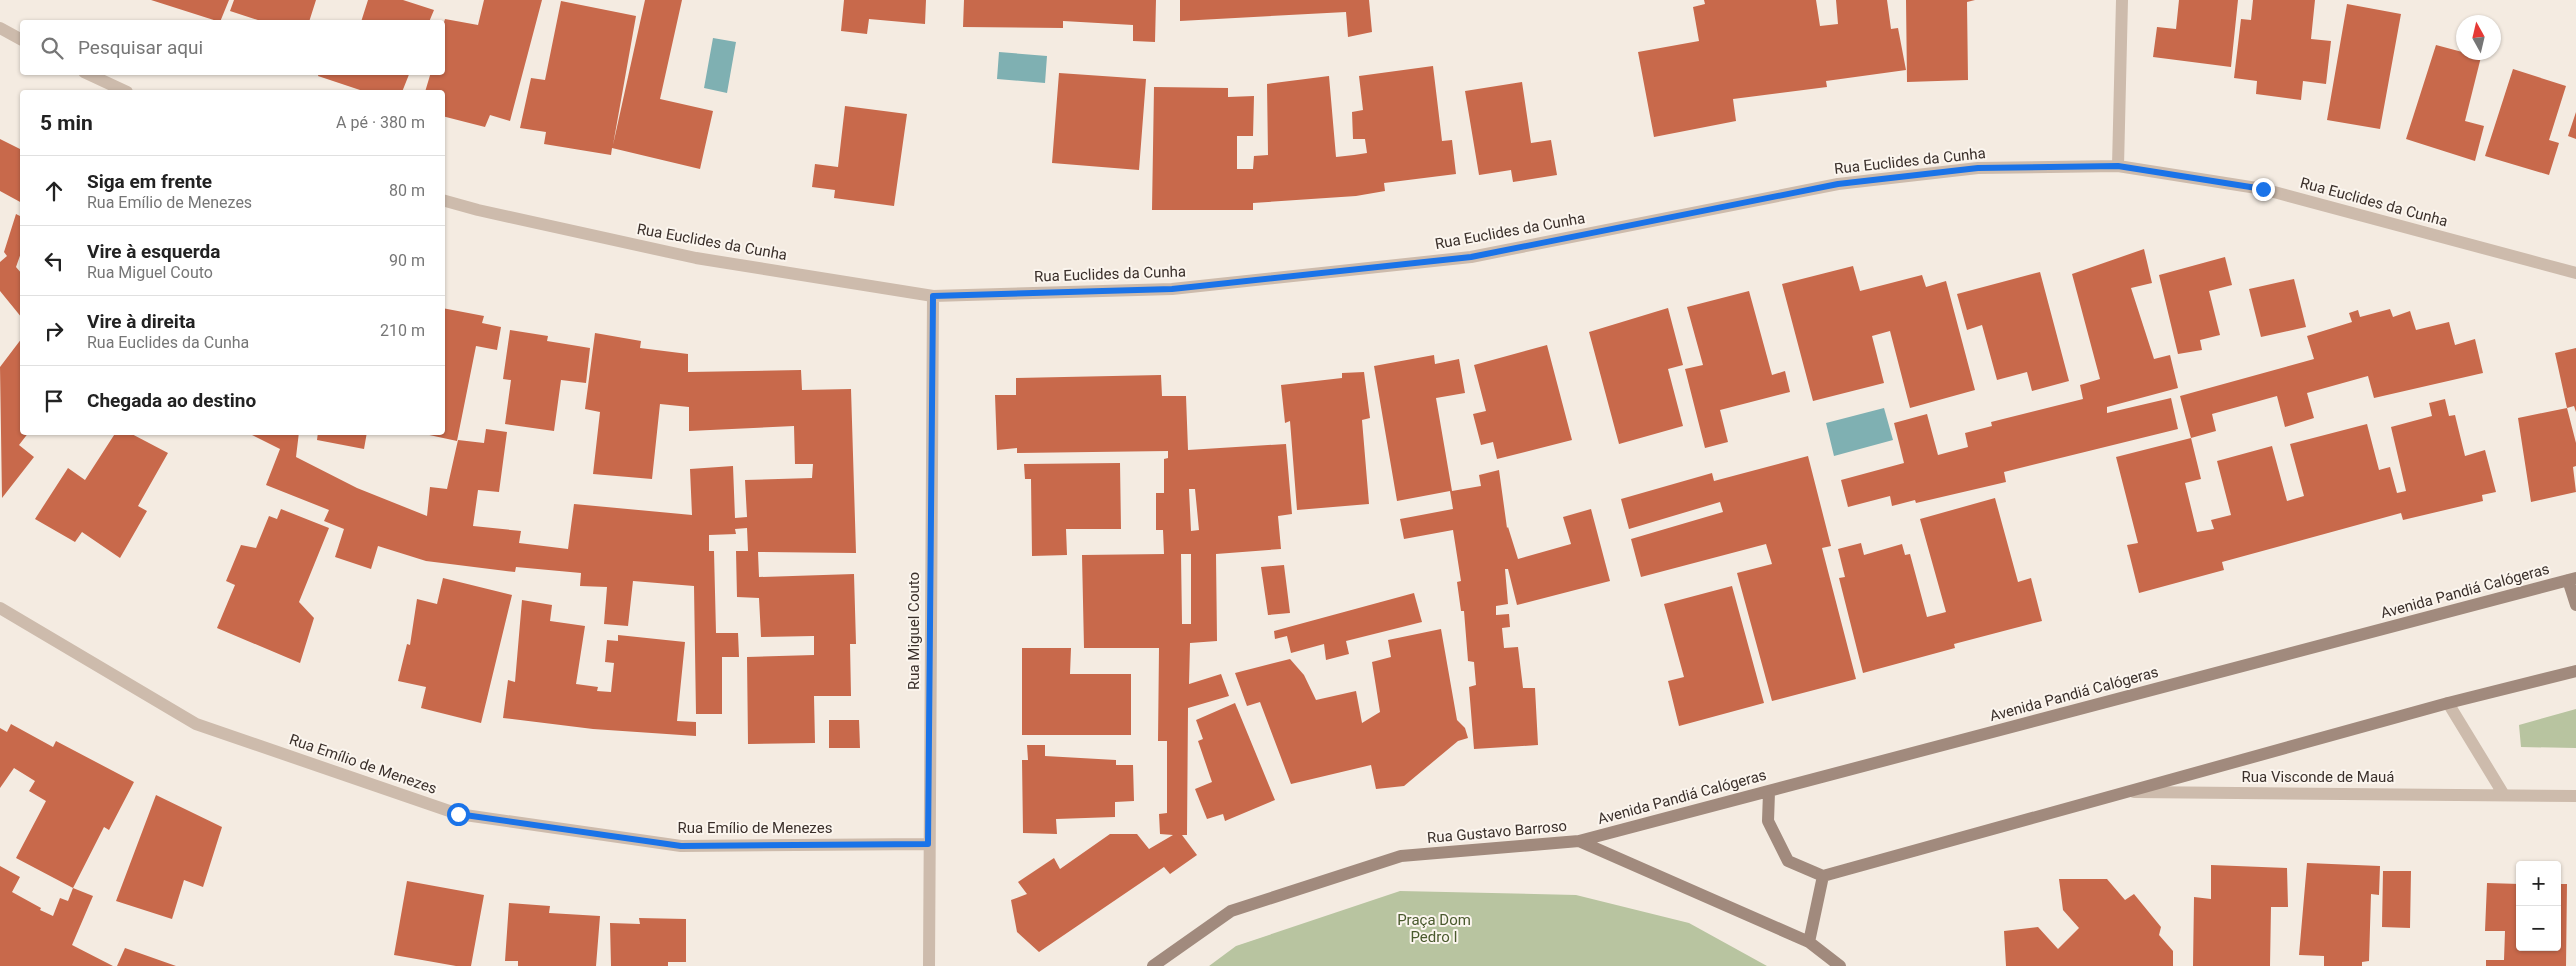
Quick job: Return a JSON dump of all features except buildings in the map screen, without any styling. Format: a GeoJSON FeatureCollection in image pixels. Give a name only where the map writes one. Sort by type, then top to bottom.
{"type":"FeatureCollection","features":[{"type":"Feature","properties":{"kind":"street"},"geometry":{"type":"LineString","coordinates":[[2118,166],[2122,0]]}},
{"type":"Feature","properties":{"kind":"street"},"geometry":{"type":"LineString","coordinates":[[0,28],[20,39]]}},
{"type":"Feature","properties":{"kind":"street"},"geometry":{"type":"LineString","coordinates":[[90,75],[123,90]]}},
{"type":"Feature","properties":{"kind":"street","name":"Rua Euclides da Cunha"},"geometry":{"type":"LineString","coordinates":[[445,201],[478,210],[696,258],[933,296],[1172,289],[1471,257],[1838,184],[1978,168],[2118,166],[2263,189],[2576,273]]}},
{"type":"Feature","properties":{"kind":"street","name":"Rua Miguel Couto"},"geometry":{"type":"LineString","coordinates":[[929,966],[928,844],[933,296]]}},
{"type":"Feature","properties":{"kind":"street"},"geometry":{"type":"LineString","coordinates":[[2572,579],[2576,605]]}},
{"type":"Feature","properties":{"kind":"street","name":"Avenida Pandiá Calógeras"},"geometry":{"type":"LineString","coordinates":[[1579,841],[2572,579]]}},
{"type":"Feature","properties":{"kind":"street","name":"Rua Emílio de Menezes"},"geometry":{"type":"LineString","coordinates":[[0,608],[196,724],[458,814],[681,846],[928,844]]}},
{"type":"Feature","properties":{"kind":"street"},"geometry":{"type":"LineString","coordinates":[[1769,792],[1768,821],[1788,861],[1823,876],[2132,792],[2448,702],[2576,671]]}},
{"type":"Feature","properties":{"kind":"street"},"geometry":{"type":"LineString","coordinates":[[2448,702],[2504,795]]}},
{"type":"Feature","properties":{"kind":"street","name":"Rua Visconde de Mauá"},"geometry":{"type":"LineString","coordinates":[[2132,792],[2576,796]]}},
{"type":"Feature","properties":{"kind":"street","name":"Rua Gustavo Barroso"},"geometry":{"type":"LineString","coordinates":[[1153,966],[1231,911],[1400,856],[1579,841],[1808,942],[1840,966]]}},
{"type":"Feature","properties":{"kind":"street"},"geometry":{"type":"LineString","coordinates":[[1808,942],[1823,876]]}},
{"type":"Feature","properties":{"kind":"green space"},"geometry":{"type":"Polygon","coordinates":[[[2576,709],[2576,748],[2521,747],[2519,725],[2576,709]]]}},
{"type":"Feature","properties":{"kind":"green space","name":"Praça Dom Pedro I"},"geometry":{"type":"Polygon","coordinates":[[[1400,891],[1576,895],[1689,923],[1767,966],[1209,966],[1236,946],[1400,891]]]}},
{"type":"Feature","properties":{"kind":"water"},"geometry":{"type":"Polygon","coordinates":[[[713,38],[736,42],[727,93],[704,88],[713,38]]]}},
{"type":"Feature","properties":{"kind":"water"},"geometry":{"type":"Polygon","coordinates":[[[999,52],[1047,56],[1045,83],[997,79],[999,52]]]}},
{"type":"Feature","properties":{"kind":"water"},"geometry":{"type":"Polygon","coordinates":[[[1884,408],[1893,440],[1834,456],[1826,423],[1884,408]]]}},
{"type":"Feature","properties":{"kind":"route"},"geometry":{"type":"LineString","coordinates":[[458,814],[681,846],[928,844],[933,296],[1172,289],[1471,257],[1838,184],[1978,168],[2118,166],[2263,189]]}}]}
